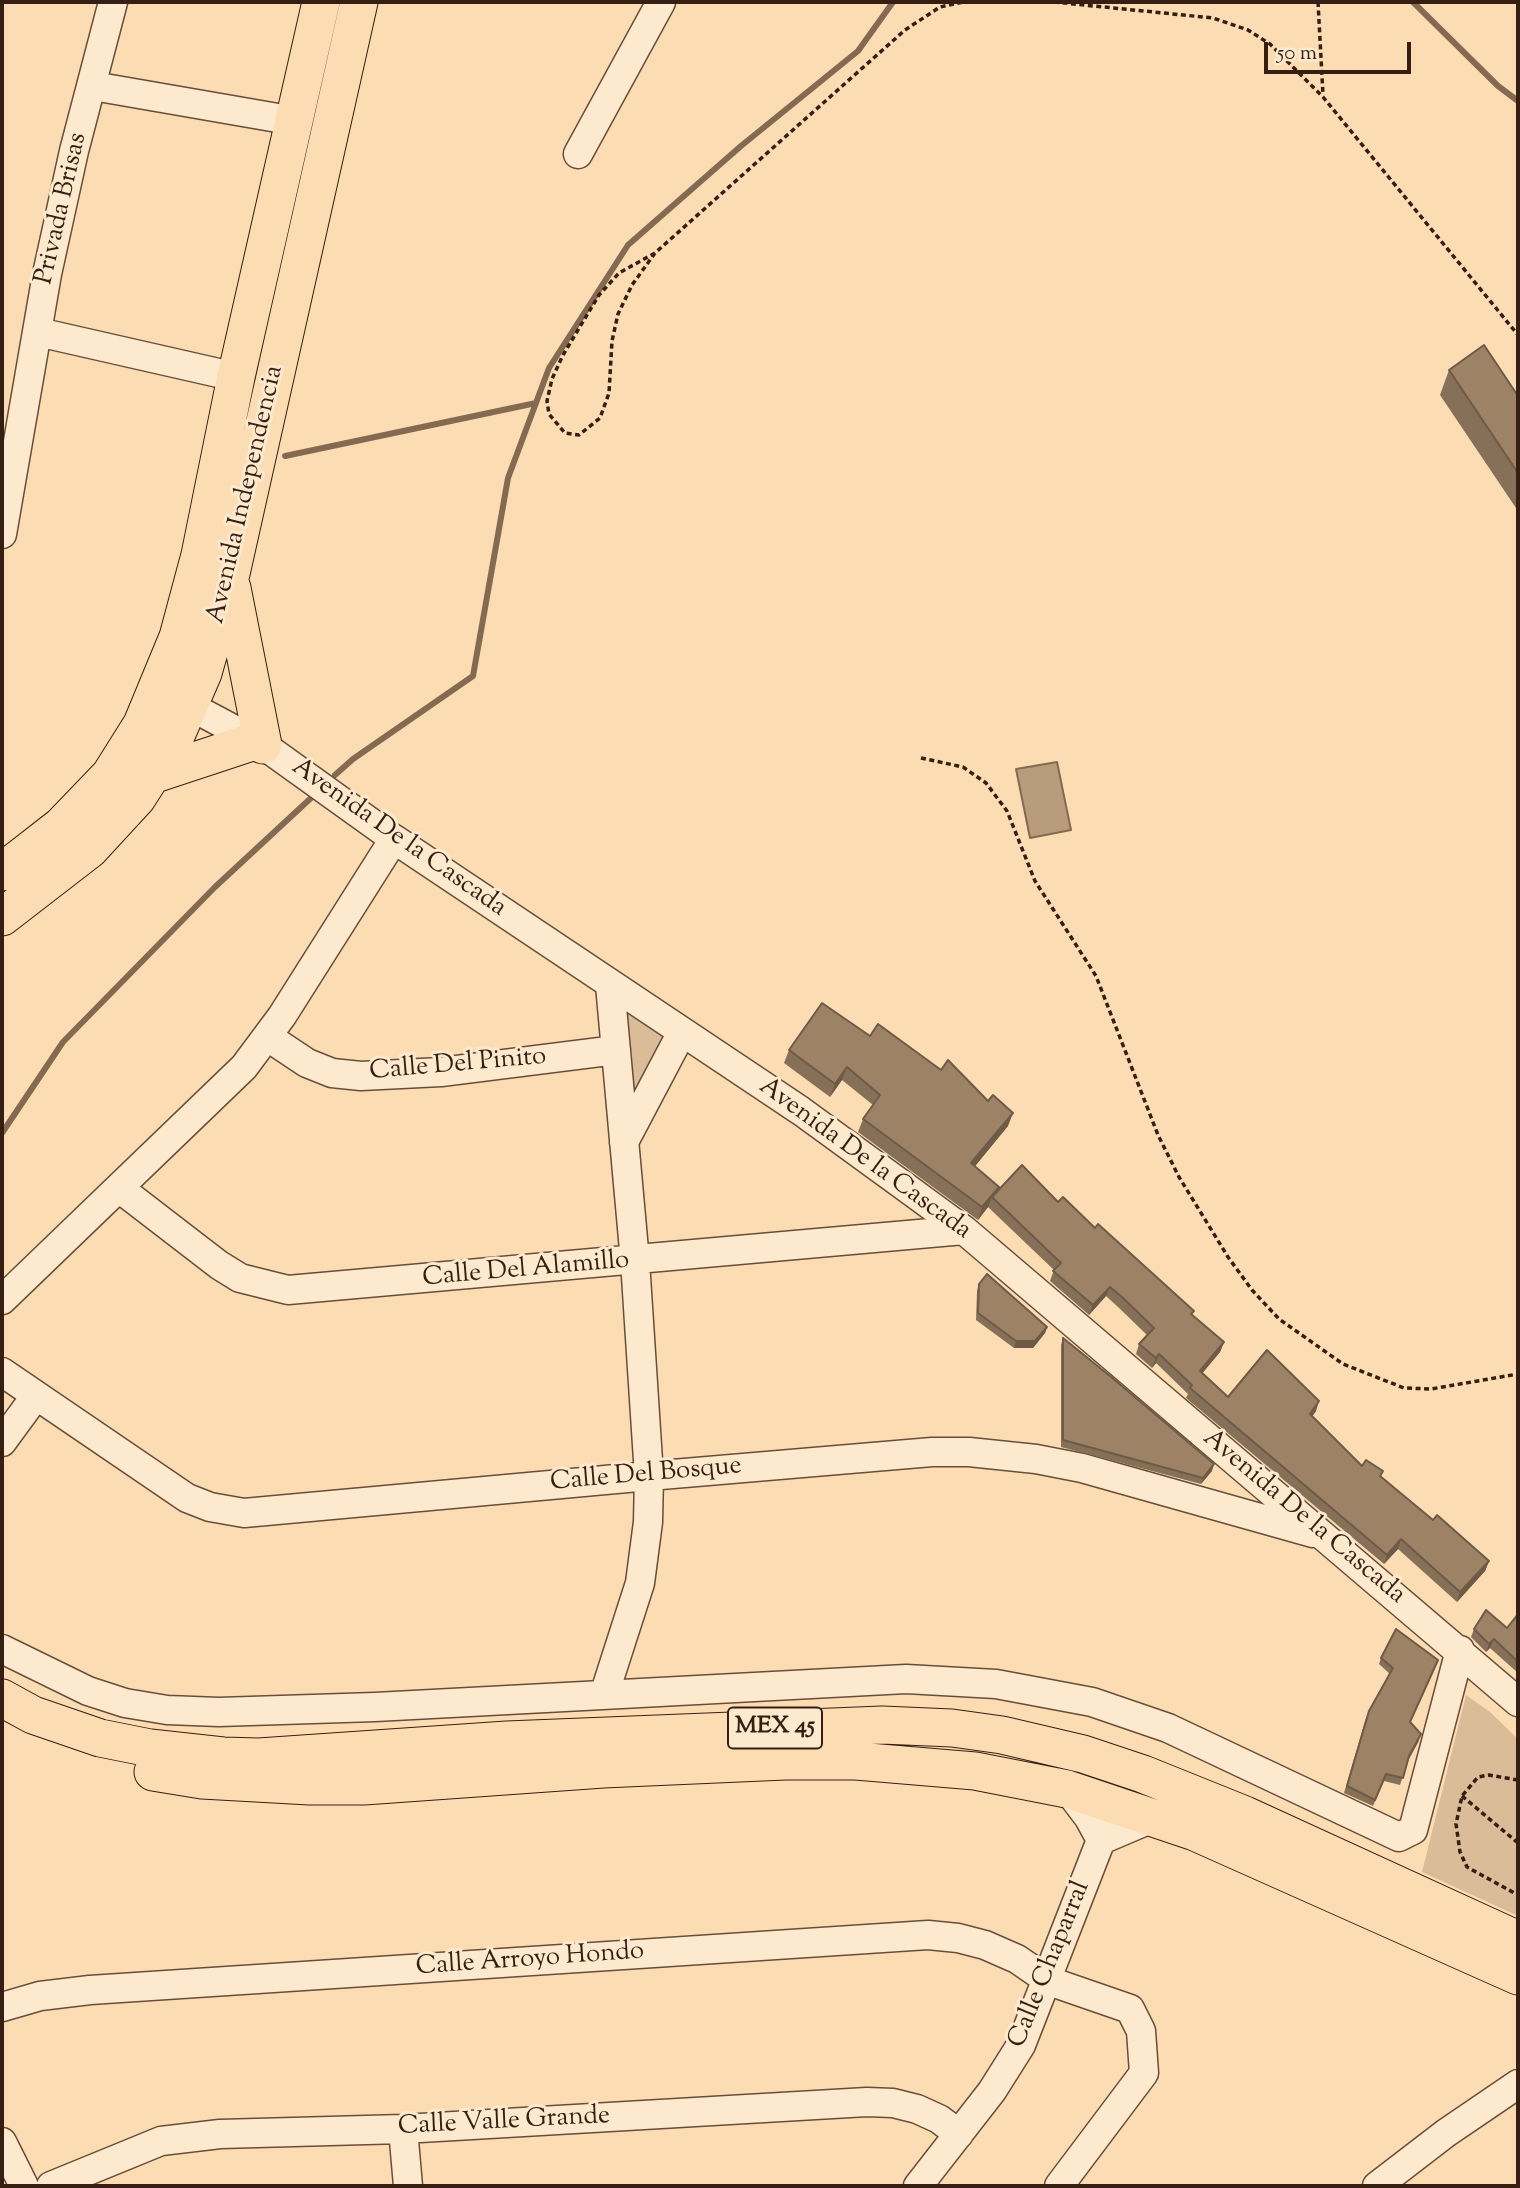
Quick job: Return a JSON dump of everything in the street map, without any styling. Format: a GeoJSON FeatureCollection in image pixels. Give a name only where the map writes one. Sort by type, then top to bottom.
{"type":"FeatureCollection","features":[{"type":"Feature","properties":{"kind":"main road","name":"Avenida Independencia"},"geometry":{"type":"LineString","coordinates":[[2,872],[61,826],[102,784],[127,750],[158,689],[178,637],[191,592],[236,377],[321,2]]}},
{"type":"Feature","properties":{"kind":"main road","name":"Avenida Independencia"},"geometry":{"type":"LineString","coordinates":[[2,917],[90,849],[155,774],[190,705],[214,637],[230,578],[359,2]]}},
{"type":"Feature","properties":{"kind":"main road"},"geometry":{"type":"LineString","coordinates":[[155,774],[213,752],[259,743],[230,578]]}},
{"type":"Feature","properties":{"kind":"main road","name":"MEX 45"},"geometry":{"type":"LineString","coordinates":[[2,1698],[59,1726],[100,1738],[191,1754],[259,1757],[507,1740],[882,1724],[953,1728],[1002,1735],[1083,1754],[1143,1774],[1245,1815],[1518,1940]]}},
{"type":"Feature","properties":{"kind":"main road","name":"MEX 45"},"geometry":{"type":"LineString","coordinates":[[2,1726],[33,1741],[107,1764],[202,1780],[258,1785],[365,1786],[616,1769],[856,1761],[975,1771],[1067,1789],[1155,1817],[1238,1850],[1518,1976]]}},
{"type":"Feature","properties":{"kind":"street","name":"Privada Brisas"},"geometry":{"type":"LineString","coordinates":[[2,534],[47,274],[74,151],[113,2]]}},
{"type":"Feature","properties":{"kind":"street"},"geometry":{"type":"LineString","coordinates":[[578,154],[661,2]]}},
{"type":"Feature","properties":{"kind":"street"},"geometry":{"type":"LineString","coordinates":[[93,86],[295,121]]}},
{"type":"Feature","properties":{"kind":"street"},"geometry":{"type":"LineString","coordinates":[[38,332],[236,377]]}},
{"type":"Feature","properties":{"kind":"street","name":"Avenida De la Cascada"},"geometry":{"type":"LineString","coordinates":[[158,689],[259,743],[394,839],[801,1111],[964,1230],[1518,1702]]}},
{"type":"Feature","properties":{"kind":"street"},"geometry":{"type":"LineString","coordinates":[[2,1300],[221,1091],[268,1037],[394,839]]}},
{"type":"Feature","properties":{"kind":"street"},"geometry":{"type":"LineString","coordinates":[[604,1695],[640,1583],[648,1522],[649,1476],[635,1261],[610,985]]}},
{"type":"Feature","properties":{"kind":"street"},"geometry":{"type":"LineString","coordinates":[[624,1142],[682,1032]]}},
{"type":"Feature","properties":{"kind":"street","name":"Calle Del Pinito"},"geometry":{"type":"LineString","coordinates":[[268,1037],[307,1063],[332,1073],[361,1076],[441,1072],[616,1050]]}},
{"type":"Feature","properties":{"kind":"street","name":"Calle Del Alamillo"},"geometry":{"type":"LineString","coordinates":[[119,1188],[219,1265],[240,1278],[288,1290],[964,1230]]}},
{"type":"Feature","properties":{"kind":"street","name":"Calle Del Bosque"},"geometry":{"type":"LineString","coordinates":[[2,1372],[35,1397],[187,1497],[210,1507],[244,1513],[932,1452],[1004,1455],[1082,1468],[1322,1536]]}},
{"type":"Feature","properties":{"kind":"street"},"geometry":{"type":"LineString","coordinates":[[2,1442],[35,1397]]}},
{"type":"Feature","properties":{"kind":"street"},"geometry":{"type":"LineString","coordinates":[[2,1649],[89,1691],[125,1703],[167,1710],[313,1709],[906,1679],[953,1679],[1040,1691],[1092,1702],[1168,1728],[1399,1837],[1413,1830],[1460,1650]]}},
{"type":"Feature","properties":{"kind":"street"},"geometry":{"type":"LineString","coordinates":[[1067,1789],[1089,1818],[1101,1840],[1155,1817]]}},
{"type":"Feature","properties":{"kind":"street","name":"Calle Chaparral"},"geometry":{"type":"LineString","coordinates":[[918,2186],[1009,2067],[1049,1981],[1101,1840]]}},
{"type":"Feature","properties":{"kind":"street","name":"Calle Arroyo Hondo"},"geometry":{"type":"LineString","coordinates":[[2,2007],[40,1996],[90,1990],[928,1935],[985,1945],[1017,1959],[1049,1981],[1130,2009],[1141,2031],[1144,2073],[1059,2186]]}},
{"type":"Feature","properties":{"kind":"street"},"geometry":{"type":"LineString","coordinates":[[1377,2186],[1446,2133],[1518,2084]]}},
{"type":"Feature","properties":{"kind":"street","name":"Calle Valle Grande"},"geometry":{"type":"LineString","coordinates":[[51,2186],[136,2149],[187,2136],[403,2129],[867,2102],[892,2103],[917,2109],[939,2119],[960,2134]]}},
{"type":"Feature","properties":{"kind":"street"},"geometry":{"type":"LineString","coordinates":[[403,2129],[408,2186]]}},
{"type":"Feature","properties":{"kind":"street"},"geometry":{"type":"LineString","coordinates":[[2,2142],[24,2186]]}},
{"type":"Feature","properties":{"kind":"path"},"geometry":{"type":"LineString","coordinates":[[655,253],[618,273],[605,287],[563,355],[552,379],[547,401],[549,414],[565,433],[579,435],[600,418],[610,393],[612,341],[618,314],[632,285],[655,253],[905,30],[940,7],[963,2]]}},
{"type":"Feature","properties":{"kind":"path"},"geometry":{"type":"LineString","coordinates":[[1054,2],[1213,18],[1248,30],[1270,44],[1323,97],[1518,335]]}},
{"type":"Feature","properties":{"kind":"path"},"geometry":{"type":"LineString","coordinates":[[1318,2],[1323,97]]}},
{"type":"Feature","properties":{"kind":"path"},"geometry":{"type":"LineString","coordinates":[[921,758],[963,767],[986,783],[1007,811],[1035,881],[1096,976],[1158,1135],[1179,1177],[1228,1257],[1252,1290],[1279,1319],[1343,1364],[1404,1388],[1432,1389],[1518,1374]]}},
{"type":"Feature","properties":{"kind":"path"},"geometry":{"type":"LineString","coordinates":[[1518,1780],[1489,1775],[1478,1777],[1462,1796],[1456,1824],[1460,1852],[1467,1867],[1518,1895]]}},
{"type":"Feature","properties":{"kind":"path"},"geometry":{"type":"LineString","coordinates":[[1462,1796],[1518,1843]]}},
{"type":"Feature","properties":{"kind":"shaded area"},"geometry":{"type":"Polygon","coordinates":[[[1057,762],[1071,830],[1030,838],[1016,769],[1057,762]]]}},
{"type":"Feature","properties":{"kind":"shaded area"},"geometry":{"type":"Polygon","coordinates":[[[624,1009],[666,1037],[630,1102],[624,1009]]]}},
{"type":"Feature","properties":{"kind":"shaded area"},"geometry":{"type":"Polygon","coordinates":[[[1466,1695],[1490,1712],[1518,1739],[1518,1916],[1422,1872],[1466,1695]]]}},
{"type":"Feature","properties":{"kind":"building"},"geometry":{"type":"Polygon","coordinates":[[[1484,345],[1518,396],[1518,473],[1449,370],[1484,345]]]}},
{"type":"Feature","properties":{"kind":"building"},"geometry":{"type":"Polygon","coordinates":[[[822,1003],[870,1036],[878,1024],[941,1070],[948,1060],[988,1101],[993,1095],[1013,1113],[971,1163],[999,1187],[982,1207],[863,1119],[880,1095],[847,1067],[835,1084],[789,1050],[822,1003]]]}},
{"type":"Feature","properties":{"kind":"building"},"geometry":{"type":"Polygon","coordinates":[[[1022,1165],[1058,1202],[1063,1197],[1095,1228],[1098,1224],[1194,1311],[1191,1314],[1224,1342],[1200,1371],[1228,1397],[1267,1350],[1319,1401],[1310,1414],[1362,1466],[1366,1460],[1383,1471],[1380,1476],[1433,1520],[1437,1515],[1489,1561],[1460,1592],[1401,1539],[1387,1555],[1190,1388],[1192,1385],[1159,1354],[1156,1358],[1139,1344],[1154,1328],[1122,1297],[1110,1287],[1093,1305],[1053,1271],[1061,1263],[992,1197],[1022,1165]]]}},
{"type":"Feature","properties":{"kind":"building"},"geometry":{"type":"Polygon","coordinates":[[[987,1274],[1047,1327],[1035,1341],[1016,1341],[978,1313],[979,1284],[987,1274]]]}},
{"type":"Feature","properties":{"kind":"building"},"geometry":{"type":"Polygon","coordinates":[[[1063,1338],[1214,1464],[1203,1478],[1063,1440],[1063,1338]]]}},
{"type":"Feature","properties":{"kind":"building"},"geometry":{"type":"Polygon","coordinates":[[[1486,1610],[1507,1628],[1518,1614],[1518,1662],[1494,1639],[1489,1644],[1474,1629],[1486,1610]]]}},
{"type":"Feature","properties":{"kind":"building"},"geometry":{"type":"Polygon","coordinates":[[[1396,1629],[1438,1660],[1410,1722],[1421,1734],[1409,1756],[1403,1778],[1386,1774],[1375,1800],[1347,1786],[1369,1711],[1393,1668],[1381,1658],[1396,1629]]]}},
{"type":"Feature","properties":{"kind":"waterway"},"geometry":{"type":"LineString","coordinates":[[335,775],[353,759],[473,676],[508,478],[549,368],[628,245],[741,146],[858,51],[893,2]]}},
{"type":"Feature","properties":{"kind":"waterway"},"geometry":{"type":"LineString","coordinates":[[1413,2],[1498,86],[1518,101]]}},
{"type":"Feature","properties":{"kind":"waterway"},"geometry":{"type":"LineString","coordinates":[[285,456],[536,403]]}},
{"type":"Feature","properties":{"kind":"waterway"},"geometry":{"type":"LineString","coordinates":[[2,1133],[63,1042],[215,887],[311,798]]}}]}
